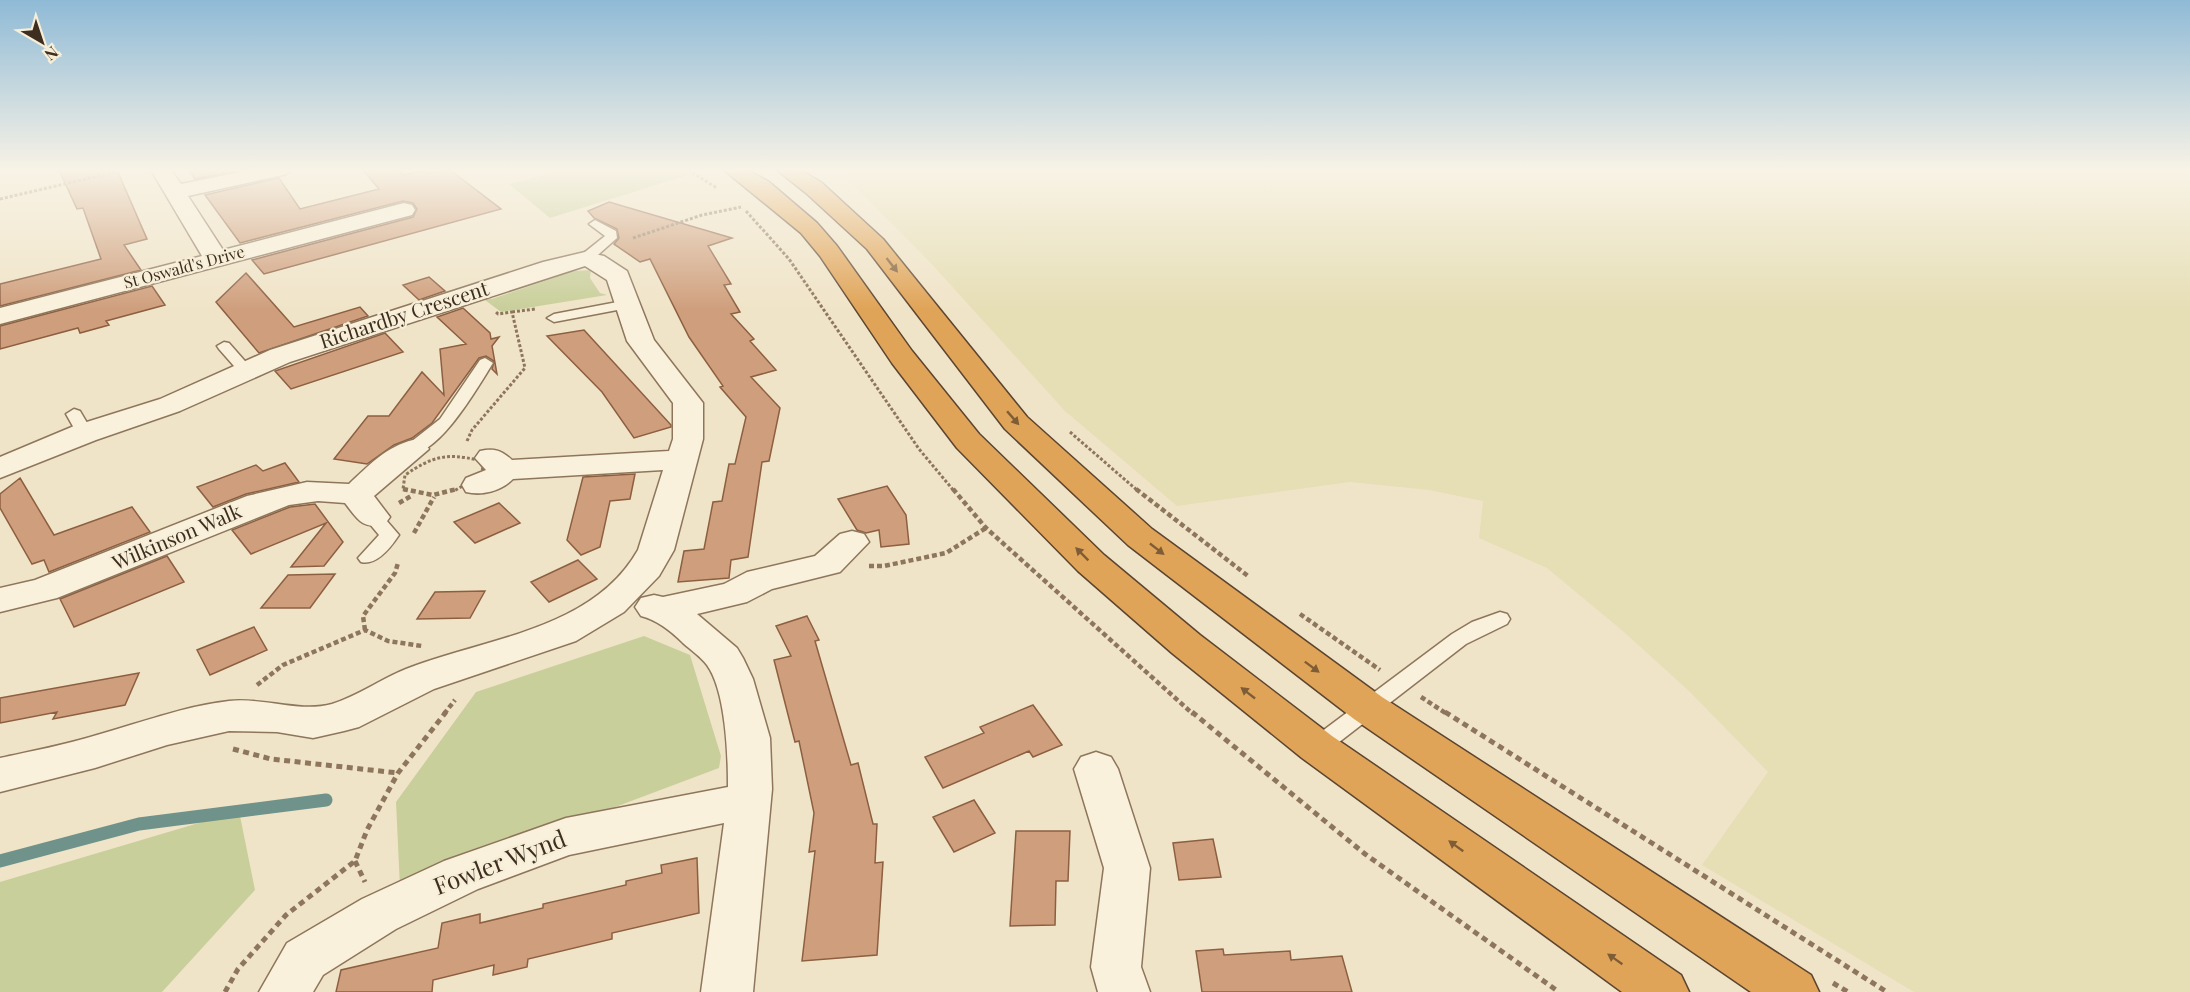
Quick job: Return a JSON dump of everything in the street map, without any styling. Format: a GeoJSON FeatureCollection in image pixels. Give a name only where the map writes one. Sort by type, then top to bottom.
{"type":"FeatureCollection","features":[{"type":"Feature","properties":{"kind":"highway"},"geometry":{"type":"LineString","coordinates":[[794,216],[829,251],[902,357],[968,441],[1091,563],[1186,644],[1317,747],[1663,992]]}},
{"type":"Feature","properties":{"kind":"highway"},"geometry":{"type":"LineString","coordinates":[[845,216],[875,244],[1016,423],[1140,537],[1368,708],[1793,992]]}},
{"type":"Feature","properties":{"kind":"street"},"geometry":{"type":"LineString","coordinates":[[190,216],[216,258]]}},
{"type":"Feature","properties":{"kind":"street","name":"St Oswald's Drive"},"geometry":{"type":"LineString","coordinates":[[0,316],[379,216]]}},
{"type":"Feature","properties":{"kind":"street"},"geometry":{"type":"LineString","coordinates":[[0,775],[95,752],[164,730],[230,732],[277,717],[314,723],[344,716],[420,679],[444,658],[563,632],[611,603],[636,581],[656,550],[680,460],[688,439],[688,403],[641,341],[618,276],[595,261],[590,254]]}},
{"type":"Feature","properties":{"kind":"street","name":"Richardby Crescent"},"geometry":{"type":"LineString","coordinates":[[0,468],[79,423],[170,405],[280,356],[590,254]]}},
{"type":"Feature","properties":{"kind":"street"},"geometry":{"type":"LineString","coordinates":[[364,506],[388,465],[413,449]]}},
{"type":"Feature","properties":{"kind":"street"},"geometry":{"type":"LineString","coordinates":[[491,471],[680,460]]}},
{"type":"Feature","properties":{"kind":"street","name":"Wilkinson Walk"},"geometry":{"type":"LineString","coordinates":[[0,600],[44,590],[259,503],[291,494],[323,490],[364,506]]}},
{"type":"Feature","properties":{"kind":"street"},"geometry":{"type":"LineString","coordinates":[[663,609],[734,594],[760,580],[827,564],[852,542]]}},
{"type":"Feature","properties":{"kind":"street"},"geometry":{"type":"LineString","coordinates":[[611,603],[639,604],[663,609],[686,624],[723,658],[733,680],[749,738],[748,801],[727,992]]}},
{"type":"Feature","properties":{"kind":"street"},"geometry":{"type":"LineString","coordinates":[[1096,769],[1127,868],[1116,967],[1124,992]]}},
{"type":"Feature","properties":{"kind":"street","name":"Fowler Wynd"},"geometry":{"type":"LineString","coordinates":[[285,992],[305,958],[379,914],[461,874],[566,837],[748,801]]}},
{"type":"Feature","properties":{"kind":"lane"},"geometry":{"type":"LineString","coordinates":[[590,254],[611,238],[612,234],[595,224]]}},
{"type":"Feature","properties":{"kind":"lane"},"geometry":{"type":"LineString","coordinates":[[554,318],[628,304]]}},
{"type":"Feature","properties":{"kind":"lane"},"geometry":{"type":"LineString","coordinates":[[224,346],[246,371]]}},
{"type":"Feature","properties":{"kind":"lane"},"geometry":{"type":"LineString","coordinates":[[413,449],[447,422],[485,363]]}},
{"type":"Feature","properties":{"kind":"lane"},"geometry":{"type":"LineString","coordinates":[[364,506],[390,535],[368,558]]}},
{"type":"Feature","properties":{"kind":"lane"},"geometry":{"type":"LineString","coordinates":[[1317,747],[1459,639],[1479,627],[1500,620]]}},
{"type":"Feature","properties":{"kind":"path"},"geometry":{"type":"LineString","coordinates":[[590,254],[698,216]]}},
{"type":"Feature","properties":{"kind":"path"},"geometry":{"type":"LineString","coordinates":[[1066,431],[1074,433],[1156,506],[1255,581]]}},
{"type":"Feature","properties":{"kind":"path"},"geometry":{"type":"LineString","coordinates":[[451,454],[478,460],[483,467],[481,476],[473,482],[434,497],[420,496],[403,489],[405,475],[424,462],[451,454]]}},
{"type":"Feature","properties":{"kind":"path"},"geometry":{"type":"LineString","coordinates":[[884,566],[946,553],[986,528]]}},
{"type":"Feature","properties":{"kind":"path"},"geometry":{"type":"LineString","coordinates":[[1293,609],[1399,684],[1887,992]]}},
{"type":"Feature","properties":{"kind":"path"},"geometry":{"type":"LineString","coordinates":[[225,992],[238,969],[285,915],[355,861],[367,830],[398,773],[466,686],[444,658],[388,641],[365,630],[283,665],[245,694],[230,732],[271,759],[398,773]]}},
{"type":"Feature","properties":{"kind":"shaded area"},"geometry":{"type":"Polygon","coordinates":[[[884,216],[2190,216],[2190,992],[1914,992],[1702,865],[1768,772],[1690,692],[1624,632],[1547,568],[1479,538],[1483,501],[1429,490],[1350,482],[1177,506],[1065,411],[928,260],[884,216]]]}},
{"type":"Feature","properties":{"kind":"green space"},"geometry":{"type":"Polygon","coordinates":[[[591,270],[590,278],[600,293],[607,295],[501,312],[481,297],[492,299],[556,277],[560,272],[591,270]]]}},
{"type":"Feature","properties":{"kind":"green space"},"geometry":{"type":"Polygon","coordinates":[[[644,636],[690,655],[721,756],[719,768],[400,888],[396,802],[476,692],[644,636]]]}},
{"type":"Feature","properties":{"kind":"green space"},"geometry":{"type":"Polygon","coordinates":[[[239,811],[255,890],[162,992],[0,992],[0,882],[239,811]]]}},
{"type":"Feature","properties":{"kind":"building"},"geometry":{"type":"Polygon","coordinates":[[[86,216],[137,216],[147,239],[124,245],[141,270],[0,306],[0,284],[101,259],[86,216]]]}},
{"type":"Feature","properties":{"kind":"building"},"geometry":{"type":"Polygon","coordinates":[[[221,216],[344,216],[240,243],[221,216]]]}},
{"type":"Feature","properties":{"kind":"building"},"geometry":{"type":"Polygon","coordinates":[[[474,216],[264,274],[252,260],[413,217],[474,216]]]}},
{"type":"Feature","properties":{"kind":"building"},"geometry":{"type":"Polygon","coordinates":[[[593,216],[658,216],[732,238],[708,246],[731,284],[724,285],[740,312],[731,314],[754,339],[750,341],[776,370],[751,377],[780,408],[769,461],[762,462],[748,557],[731,560],[729,578],[678,582],[684,551],[704,549],[713,502],[722,501],[729,464],[735,464],[746,417],[720,387],[723,386],[689,337],[650,259],[640,262],[614,244],[619,238],[617,229],[593,216]]]}},
{"type":"Feature","properties":{"kind":"building"},"geometry":{"type":"Polygon","coordinates":[[[246,273],[294,327],[360,307],[368,316],[259,353],[216,302],[246,273]]]}},
{"type":"Feature","properties":{"kind":"building"},"geometry":{"type":"Polygon","coordinates":[[[429,277],[445,291],[419,300],[403,285],[429,277]]]}},
{"type":"Feature","properties":{"kind":"building"},"geometry":{"type":"Polygon","coordinates":[[[152,286],[165,305],[106,321],[109,325],[80,333],[78,328],[0,349],[0,326],[152,286]]]}},
{"type":"Feature","properties":{"kind":"building"},"geometry":{"type":"Polygon","coordinates":[[[463,308],[490,333],[491,339],[499,337],[492,346],[497,374],[492,369],[494,361],[486,356],[479,358],[432,423],[412,438],[394,445],[367,464],[334,459],[368,416],[389,416],[422,372],[444,395],[440,349],[466,344],[437,317],[463,308]]]}},
{"type":"Feature","properties":{"kind":"building"},"geometry":{"type":"Polygon","coordinates":[[[584,330],[671,427],[634,438],[602,392],[547,336],[584,330]]]}},
{"type":"Feature","properties":{"kind":"building"},"geometry":{"type":"Polygon","coordinates":[[[385,333],[403,352],[291,389],[275,371],[385,333]]]}},
{"type":"Feature","properties":{"kind":"building"},"geometry":{"type":"Polygon","coordinates":[[[285,463],[299,482],[246,494],[213,507],[197,487],[256,465],[263,471],[285,463]]]}},
{"type":"Feature","properties":{"kind":"building"},"geometry":{"type":"Polygon","coordinates":[[[635,474],[630,499],[610,501],[600,547],[581,555],[567,540],[583,477],[635,474]]]}},
{"type":"Feature","properties":{"kind":"building"},"geometry":{"type":"Polygon","coordinates":[[[20,478],[54,535],[132,507],[150,532],[49,572],[44,560],[32,564],[0,508],[0,494],[20,478]]]}},
{"type":"Feature","properties":{"kind":"building"},"geometry":{"type":"Polygon","coordinates":[[[887,486],[906,515],[909,544],[881,547],[879,530],[866,533],[857,530],[838,499],[887,486]]]}},
{"type":"Feature","properties":{"kind":"building"},"geometry":{"type":"Polygon","coordinates":[[[499,503],[520,523],[475,543],[454,522],[499,503]]]}},
{"type":"Feature","properties":{"kind":"building"},"geometry":{"type":"Polygon","coordinates":[[[315,504],[343,542],[324,566],[291,567],[326,523],[251,554],[232,530],[290,507],[315,504]]]}},
{"type":"Feature","properties":{"kind":"building"},"geometry":{"type":"Polygon","coordinates":[[[167,556],[184,582],[74,627],[60,599],[167,556]]]}},
{"type":"Feature","properties":{"kind":"building"},"geometry":{"type":"Polygon","coordinates":[[[578,560],[597,579],[549,602],[531,582],[578,560]]]}},
{"type":"Feature","properties":{"kind":"building"},"geometry":{"type":"Polygon","coordinates":[[[335,574],[310,608],[261,608],[288,575],[335,574]]]}},
{"type":"Feature","properties":{"kind":"building"},"geometry":{"type":"Polygon","coordinates":[[[485,591],[470,618],[417,619],[435,592],[485,591]]]}},
{"type":"Feature","properties":{"kind":"building"},"geometry":{"type":"Polygon","coordinates":[[[807,616],[819,640],[815,641],[851,765],[858,763],[873,824],[877,824],[875,863],[883,862],[877,955],[802,961],[815,851],[809,852],[814,813],[799,741],[795,742],[774,660],[791,656],[776,626],[807,616]]]}},
{"type":"Feature","properties":{"kind":"building"},"geometry":{"type":"Polygon","coordinates":[[[254,627],[267,650],[210,675],[197,650],[254,627]]]}},
{"type":"Feature","properties":{"kind":"building"},"geometry":{"type":"Polygon","coordinates":[[[139,673],[125,705],[53,719],[57,712],[0,723],[0,698],[139,673]]]}},
{"type":"Feature","properties":{"kind":"building"},"geometry":{"type":"Polygon","coordinates":[[[1033,705],[1062,745],[1033,757],[1029,751],[943,788],[925,757],[984,733],[980,727],[1033,705]]]}},
{"type":"Feature","properties":{"kind":"building"},"geometry":{"type":"Polygon","coordinates":[[[974,800],[995,833],[954,852],[933,817],[974,800]]]}},
{"type":"Feature","properties":{"kind":"building"},"geometry":{"type":"Polygon","coordinates":[[[1016,831],[1070,831],[1068,881],[1056,881],[1055,925],[1010,926],[1016,831]]]}},
{"type":"Feature","properties":{"kind":"building"},"geometry":{"type":"Polygon","coordinates":[[[1213,839],[1221,877],[1179,880],[1173,843],[1213,839]]]}},
{"type":"Feature","properties":{"kind":"building"},"geometry":{"type":"Polygon","coordinates":[[[697,858],[699,913],[612,933],[612,939],[528,959],[527,967],[493,975],[494,965],[433,980],[432,992],[336,992],[341,970],[438,948],[442,923],[480,914],[480,923],[543,908],[543,904],[626,885],[626,881],[662,873],[661,865],[697,858]]]}},
{"type":"Feature","properties":{"kind":"building"},"geometry":{"type":"Polygon","coordinates":[[[1223,949],[1224,955],[1290,951],[1291,960],[1342,956],[1352,992],[1202,992],[1196,951],[1223,949]]]}},
{"type":"Feature","properties":{"kind":"waterway"},"geometry":{"type":"LineString","coordinates":[[0,861],[139,824],[326,800]]}}]}
